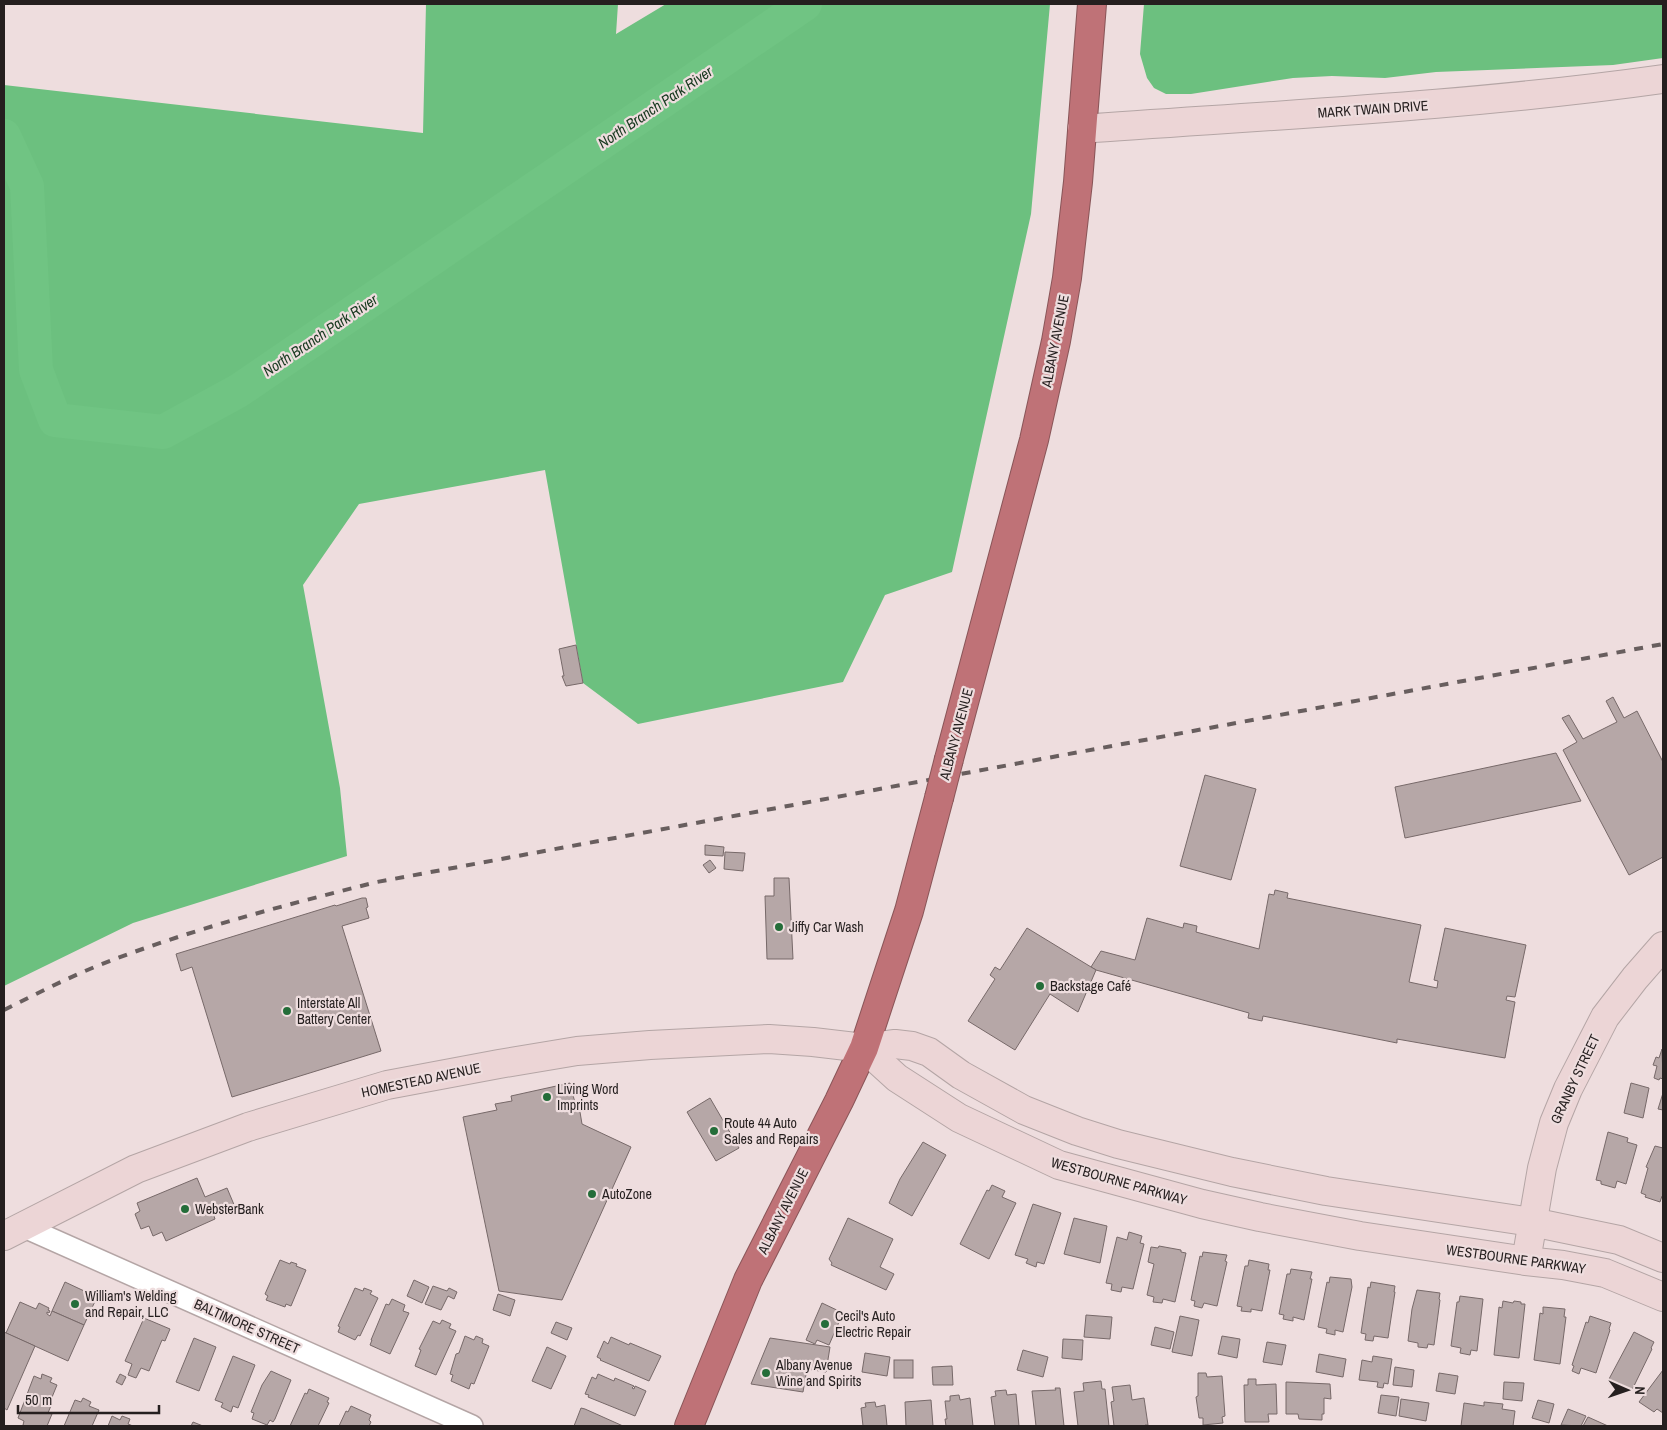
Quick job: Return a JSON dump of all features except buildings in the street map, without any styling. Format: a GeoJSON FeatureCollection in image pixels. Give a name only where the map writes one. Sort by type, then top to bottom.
{"type":"FeatureCollection","features":[{"type":"Feature","properties":{"kind":"highway","name":"ALBANY AVENUE"},"geometry":{"type":"LineString","coordinates":[[689,1426],[748,1280],[864,1048],[909,911],[1034,440],[1056,342],[1068,270],[1092,4]]}},
{"type":"Feature","properties":{"kind":"main road","name":"MARK TWAIN DRIVE"},"geometry":{"type":"LineString","coordinates":[[1082,129],[1446,104],[1594,89],[1663,79]]}},
{"type":"Feature","properties":{"kind":"main road","name":"GRANBY STREET"},"geometry":{"type":"LineString","coordinates":[[1526,1261],[1542,1168],[1554,1123],[1568,1089],[1605,1017],[1663,946]]}},
{"type":"Feature","properties":{"kind":"main road","name":"HOMESTEAD AVENUE"},"geometry":{"type":"LineString","coordinates":[[13,1231],[136,1169],[248,1127],[387,1085],[577,1051],[650,1045],[769,1039],[864,1048]]}},
{"type":"Feature","properties":{"kind":"main road"},"geometry":{"type":"LineString","coordinates":[[864,1048],[895,1044],[920,1048],[992,1093],[1044,1118],[1118,1144],[1214,1168],[1326,1192],[1532,1222],[1619,1240],[1663,1258]]}},
{"type":"Feature","properties":{"kind":"main road","name":"WESTBOURNE PARKWAY"},"geometry":{"type":"LineString","coordinates":[[864,1048],[894,1076],[959,1118],[1059,1165],[1107,1180],[1202,1204],[1360,1236],[1563,1265],[1605,1273],[1663,1297]]}},
{"type":"Feature","properties":{"kind":"main road"},"geometry":{"type":"LineString","coordinates":[[1202,1204],[1214,1168]]}},
{"type":"Feature","properties":{"kind":"street","name":"BALTIMORE STREET"},"geometry":{"type":"LineString","coordinates":[[13,1231],[472,1426]]}},
{"type":"Feature","properties":{"kind":"green space"},"geometry":{"type":"Polygon","coordinates":[[[426,4],[618,4],[616,34],[666,4],[1050,4],[1031,214],[952,572],[885,595],[843,682],[638,724],[583,683],[545,470],[359,504],[303,585],[340,788],[347,856],[133,923],[4,986],[4,85],[423,133],[426,4]]]}},
{"type":"Feature","properties":{"kind":"green space"},"geometry":{"type":"Polygon","coordinates":[[[1144,4],[1663,4],[1663,58],[1613,65],[1436,72],[1385,78],[1332,76],[1293,78],[1191,94],[1166,94],[1154,88],[1147,78],[1140,54],[1144,4]]]}},
{"type":"Feature","properties":{"kind":"waterway","name":"North Branch Park River"},"geometry":{"type":"LineString","coordinates":[[4,136],[27,186],[36,370],[55,420],[163,432],[238,391],[805,4]]}},
{"type":"Feature","properties":{"kind":"railway"},"geometry":{"type":"LineString","coordinates":[[4,1010],[87,970],[147,947],[245,917],[377,882],[1663,644]]}},
{"type":"Feature","properties":{"kind":"place","name":"Jiffy Car Wash"},"geometry":{"type":"Point","coordinates":[779,927]}},
{"type":"Feature","properties":{"kind":"place","name":"Backstage Café"},"geometry":{"type":"Point","coordinates":[1040,986]}},
{"type":"Feature","properties":{"kind":"place","name":"Interstate All Battery Center"},"geometry":{"type":"Point","coordinates":[287,1011]}},
{"type":"Feature","properties":{"kind":"place","name":"Living Word Imprints"},"geometry":{"type":"Point","coordinates":[547,1097]}},
{"type":"Feature","properties":{"kind":"place","name":"Route 44 Auto Sales and Repairs"},"geometry":{"type":"Point","coordinates":[714,1131]}},
{"type":"Feature","properties":{"kind":"place","name":"AutoZone"},"geometry":{"type":"Point","coordinates":[592,1194]}},
{"type":"Feature","properties":{"kind":"place","name":"WebsterBank"},"geometry":{"type":"Point","coordinates":[185,1209]}},
{"type":"Feature","properties":{"kind":"place","name":"William's Welding and Repair, LLC"},"geometry":{"type":"Point","coordinates":[75,1304]}},
{"type":"Feature","properties":{"kind":"place","name":"Cecil's Auto Electric Repair"},"geometry":{"type":"Point","coordinates":[825,1324]}},
{"type":"Feature","properties":{"kind":"place","name":"Albany Avenue Wine and Spirits"},"geometry":{"type":"Point","coordinates":[766,1373]}}]}
